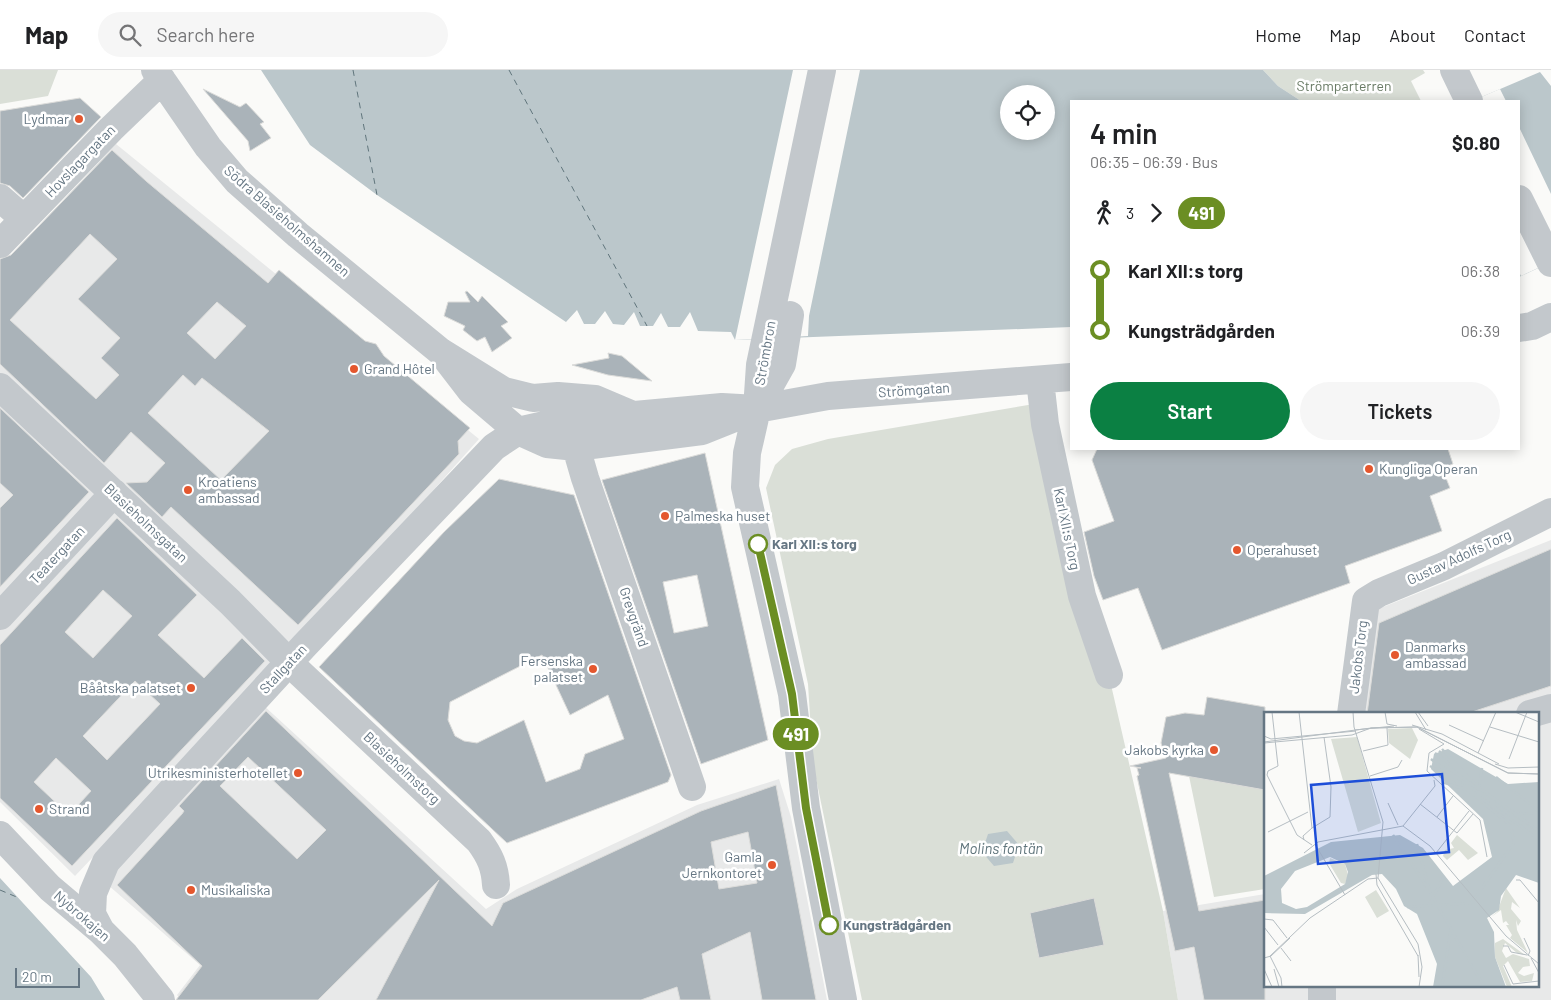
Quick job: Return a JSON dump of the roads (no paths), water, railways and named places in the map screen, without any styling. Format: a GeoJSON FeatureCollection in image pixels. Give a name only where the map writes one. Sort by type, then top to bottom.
{"type":"FeatureCollection","features":[{"type":"Feature","properties":{"kind":"street","name":"Strömbron"},"geometry":{"type":"LineString","coordinates":[[776,339],[822,70]]}},
{"type":"Feature","properties":{"kind":"street","name":"Strömbron"},"geometry":{"type":"LineString","coordinates":[[840,70],[776,339],[760,365],[757,409],[747,453],[744,487],[792,694],[806,808],[844,1000]]}},
{"type":"Feature","properties":{"kind":"street"},"geometry":{"type":"LineString","coordinates":[[1454,70],[1469,100]]}},
{"type":"Feature","properties":{"kind":"street","name":"Hovslagargatan"},"geometry":{"type":"LineString","coordinates":[[0,244],[111,129],[159,75]]}},
{"type":"Feature","properties":{"kind":"street","name":"Södra Blasieholmshamnen"},"geometry":{"type":"LineString","coordinates":[[159,75],[208,147],[237,180],[298,235],[441,352],[504,391],[533,398],[558,396],[594,399],[631,414]]}},
{"type":"Feature","properties":{"kind":"street"},"geometry":{"type":"LineString","coordinates":[[0,198],[24,220]]}},
{"type":"Feature","properties":{"kind":"street"},"geometry":{"type":"LineString","coordinates":[[1520,201],[1551,263]]}},
{"type":"Feature","properties":{"kind":"street"},"geometry":{"type":"LineString","coordinates":[[1520,328],[1532,326],[1551,317]]}},
{"type":"Feature","properties":{"kind":"street","name":"Södra Blasieholmshamnen"},"geometry":{"type":"LineString","coordinates":[[441,352],[471,391],[518,431],[547,444],[576,447],[702,431],[757,409]]}},
{"type":"Feature","properties":{"kind":"street","name":"Strömgatan"},"geometry":{"type":"LineString","coordinates":[[757,409],[828,396],[1070,377]]}},
{"type":"Feature","properties":{"kind":"street","name":"Karl XII:s Torg"},"geometry":{"type":"LineString","coordinates":[[1040,380],[1045,424],[1078,578],[1108,675]]}},
{"type":"Feature","properties":{"kind":"street","name":"Blasieholmsgatan"},"geometry":{"type":"LineString","coordinates":[[0,386],[250,620],[290,661]]}},
{"type":"Feature","properties":{"kind":"street","name":"Södra Blasieholmshamnen"},"geometry":{"type":"LineString","coordinates":[[518,431],[558,422],[631,414],[722,407],[757,409]]}},
{"type":"Feature","properties":{"kind":"street","name":"Stallgatan"},"geometry":{"type":"LineString","coordinates":[[101,931],[92,914],[93,893],[106,862],[290,661],[494,447],[518,431]]}},
{"type":"Feature","properties":{"kind":"street","name":"Grevgränd"},"geometry":{"type":"LineString","coordinates":[[576,447],[692,787]]}},
{"type":"Feature","properties":{"kind":"street","name":"Teatergatan"},"geometry":{"type":"LineString","coordinates":[[0,616],[114,494]]}},
{"type":"Feature","properties":{"kind":"street","name":"Gustav Adolfs Torg"},"geometry":{"type":"LineString","coordinates":[[1366,601],[1379,593],[1444,566],[1551,512]]}},
{"type":"Feature","properties":{"kind":"street","name":"Jakobs Torg"},"geometry":{"type":"LineString","coordinates":[[1351,712],[1366,601]]}},
{"type":"Feature","properties":{"kind":"street","name":"Blasieholmstorg"},"geometry":{"type":"LineString","coordinates":[[290,661],[479,841],[489,854],[496,869],[496,885]]}},
{"type":"Feature","properties":{"kind":"street"},"geometry":{"type":"LineString","coordinates":[[1537,712],[1551,708]]}},
{"type":"Feature","properties":{"kind":"street","name":"Nybrokajen"},"geometry":{"type":"LineString","coordinates":[[0,835],[50,888],[101,931],[125,955],[161,1000]]}},
{"type":"Feature","properties":{"kind":"water"},"geometry":{"type":"Polygon","coordinates":[[[261,70],[1263,70],[1278,86],[1299,100],[1070,100],[1070,327],[735,340],[731,332],[698,331],[690,312],[680,327],[668,327],[661,313],[653,326],[640,326],[634,312],[624,325],[613,324],[605,311],[595,324],[584,324],[577,310],[566,322],[377,195],[310,145],[261,70]]]}},
{"type":"Feature","properties":{"kind":"water"},"geometry":{"type":"Polygon","coordinates":[[[1540,72],[1551,86],[1551,262],[1520,277],[1520,100],[1474,100],[1540,72]]]}},
{"type":"Feature","properties":{"kind":"water","name":"Molins fontän"},"geometry":{"type":"Polygon","coordinates":[[[1007,831],[1019,845],[1013,863],[994,866],[982,852],[988,834],[1007,831]]]}},
{"type":"Feature","properties":{"kind":"water"},"geometry":{"type":"Polygon","coordinates":[[[0,878],[91,977],[105,1000],[0,1000],[0,878]]]}},
{"type":"Feature","properties":{"kind":"place","name":"Lydmar"},"geometry":{"type":"Point","coordinates":[79,119]}},
{"type":"Feature","properties":{"kind":"place","name":"Grand Hôtel"},"geometry":{"type":"Point","coordinates":[354,369]}},
{"type":"Feature","properties":{"kind":"place","name":"Kungliga Operan"},"geometry":{"type":"Point","coordinates":[1369,469]}},
{"type":"Feature","properties":{"kind":"place","name":"Kroatiens ambassad"},"geometry":{"type":"Point","coordinates":[188,490]}},
{"type":"Feature","properties":{"kind":"place","name":"Palmeska huset"},"geometry":{"type":"Point","coordinates":[665,516]}},
{"type":"Feature","properties":{"kind":"place","name":"Karl XII:s torg"},"geometry":{"type":"Point","coordinates":[758,544]}},
{"type":"Feature","properties":{"kind":"place","name":"Operahuset"},"geometry":{"type":"Point","coordinates":[1237,550]}},
{"type":"Feature","properties":{"kind":"place","name":"Danmarks ambassad"},"geometry":{"type":"Point","coordinates":[1395,655]}},
{"type":"Feature","properties":{"kind":"place","name":"Fersenska palatset"},"geometry":{"type":"Point","coordinates":[593,669]}},
{"type":"Feature","properties":{"kind":"place","name":"Bååtska palatset"},"geometry":{"type":"Point","coordinates":[191,688]}},
{"type":"Feature","properties":{"kind":"place","name":"Jakobs kyrka"},"geometry":{"type":"Point","coordinates":[1214,750]}},
{"type":"Feature","properties":{"kind":"place","name":"Utrikesministerhotellet"},"geometry":{"type":"Point","coordinates":[298,773]}},
{"type":"Feature","properties":{"kind":"place","name":"Strand"},"geometry":{"type":"Point","coordinates":[39,809]}},
{"type":"Feature","properties":{"kind":"place","name":"Gamla Jernkontoret"},"geometry":{"type":"Point","coordinates":[772,865]}},
{"type":"Feature","properties":{"kind":"place","name":"Musikaliska"},"geometry":{"type":"Point","coordinates":[191,890]}},
{"type":"Feature","properties":{"kind":"place","name":"Kungsträdgården"},"geometry":{"type":"Point","coordinates":[829,925]}},
{"type":"Feature","properties":{"kind":"park label","name":"Strömparterren"},"geometry":{"type":"Point","coordinates":[1344,86]}}]}
